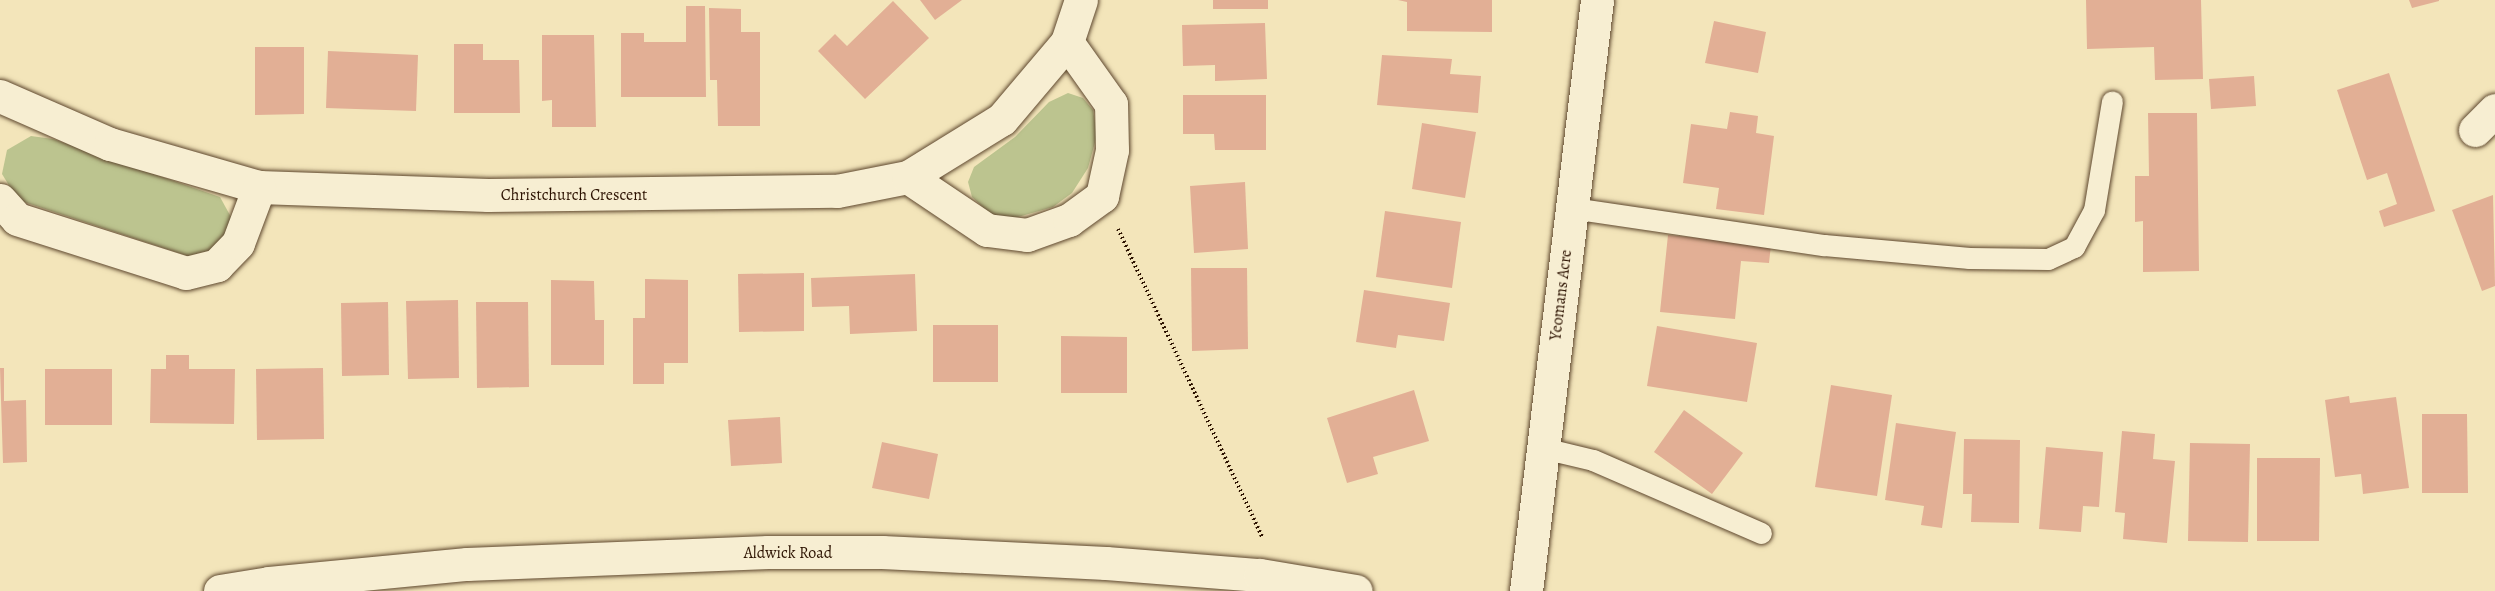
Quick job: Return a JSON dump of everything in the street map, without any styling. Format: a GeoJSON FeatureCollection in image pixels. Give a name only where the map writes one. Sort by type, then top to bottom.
{"type":"FeatureCollection","features":[{"type":"Feature","properties":{"kind":"street","name":"Christchurch Crescent"},"geometry":{"type":"LineString","coordinates":[[0,96],[110,144],[259,187],[488,195],[748,195],[837,191],[908,177],[1002,118],[1067,42],[1081,0]]}},
{"type":"Feature","properties":{"kind":"street","name":"Yeomans Acre"},"geometry":{"type":"LineString","coordinates":[[1526,591],[1597,0]]}},
{"type":"Feature","properties":{"kind":"street"},"geometry":{"type":"LineString","coordinates":[[908,177],[987,230],[1027,235],[1069,220],[1102,196],[1112,150],[1111,104],[1067,42]]}},
{"type":"Feature","properties":{"kind":"street"},"geometry":{"type":"LineString","coordinates":[[0,200],[17,219],[186,273],[217,265],[238,243],[259,187]]}},
{"type":"Feature","properties":{"kind":"street","name":"Aldwick Road"},"geometry":{"type":"LineString","coordinates":[[220,591],[269,583],[467,564],[768,552],[1065,560],[1260,575],[1350,591]]}},
{"type":"Feature","properties":{"kind":"lane"},"geometry":{"type":"LineString","coordinates":[[1572,208],[1824,245],[1970,258],[2048,259],[2074,247],[2094,210],[2112,101]]}},
{"type":"Feature","properties":{"kind":"lane"},"geometry":{"type":"LineString","coordinates":[[1543,448],[1593,460],[1761,533]]}},
{"type":"Feature","properties":{"kind":"path"},"geometry":{"type":"LineString","coordinates":[[1102,196],[1265,542],[1260,575]]}},
{"type":"Feature","properties":{"kind":"green space"},"geometry":{"type":"Polygon","coordinates":[[[1068,93],[1083,98],[1093,110],[1097,135],[1088,168],[1072,193],[1053,207],[1018,217],[993,217],[972,197],[968,182],[974,167],[1015,137],[1049,102],[1068,93]]]}},
{"type":"Feature","properties":{"kind":"green space"},"geometry":{"type":"Polygon","coordinates":[[[31,136],[53,139],[220,197],[231,217],[226,238],[212,250],[188,256],[18,200],[2,174],[7,150],[31,136]]]}},
{"type":"Feature","properties":{"kind":"building"},"geometry":{"type":"Polygon","coordinates":[[[920,0],[962,0],[935,20],[920,0]]]}},
{"type":"Feature","properties":{"kind":"building"},"geometry":{"type":"Polygon","coordinates":[[[1213,0],[1268,0],[1268,9],[1213,9],[1213,0]]]}},
{"type":"Feature","properties":{"kind":"building"},"geometry":{"type":"Polygon","coordinates":[[[1398,0],[1492,0],[1492,32],[1407,31],[1407,2],[1398,0]]]}},
{"type":"Feature","properties":{"kind":"building"},"geometry":{"type":"Polygon","coordinates":[[[2086,0],[2201,0],[2203,79],[2155,80],[2154,47],[2087,49],[2086,0]]]}},
{"type":"Feature","properties":{"kind":"building"},"geometry":{"type":"Polygon","coordinates":[[[2409,0],[2439,0],[2439,1],[2412,8],[2409,0]]]}},
{"type":"Feature","properties":{"kind":"building"},"geometry":{"type":"Polygon","coordinates":[[[893,1],[929,38],[865,99],[818,51],[835,34],[847,46],[893,1]]]}},
{"type":"Feature","properties":{"kind":"building"},"geometry":{"type":"Polygon","coordinates":[[[686,6],[705,6],[706,97],[621,97],[621,33],[644,33],[644,42],[686,42],[686,6]]]}},
{"type":"Feature","properties":{"kind":"building"},"geometry":{"type":"Polygon","coordinates":[[[709,8],[741,9],[741,32],[760,32],[760,126],[718,126],[717,80],[710,80],[709,8]]]}},
{"type":"Feature","properties":{"kind":"building"},"geometry":{"type":"Polygon","coordinates":[[[1714,21],[1766,32],[1758,73],[1705,63],[1714,21]]]}},
{"type":"Feature","properties":{"kind":"building"},"geometry":{"type":"Polygon","coordinates":[[[1265,23],[1267,79],[1215,81],[1215,65],[1183,66],[1182,25],[1265,23]]]}},
{"type":"Feature","properties":{"kind":"building"},"geometry":{"type":"Polygon","coordinates":[[[542,35],[594,35],[596,127],[552,127],[552,100],[542,101],[542,35]]]}},
{"type":"Feature","properties":{"kind":"building"},"geometry":{"type":"Polygon","coordinates":[[[454,44],[483,44],[483,60],[519,60],[520,113],[454,113],[454,44]]]}},
{"type":"Feature","properties":{"kind":"building"},"geometry":{"type":"Polygon","coordinates":[[[255,47],[304,47],[304,114],[255,115],[255,47]]]}},
{"type":"Feature","properties":{"kind":"building"},"geometry":{"type":"Polygon","coordinates":[[[328,51],[418,55],[416,111],[326,108],[328,51]]]}},
{"type":"Feature","properties":{"kind":"building"},"geometry":{"type":"Polygon","coordinates":[[[1382,55],[1452,59],[1450,74],[1481,76],[1478,113],[1377,105],[1382,55]]]}},
{"type":"Feature","properties":{"kind":"building"},"geometry":{"type":"Polygon","coordinates":[[[2389,73],[2435,211],[2384,227],[2379,211],[2397,204],[2387,173],[2367,180],[2337,90],[2389,73]]]}},
{"type":"Feature","properties":{"kind":"building"},"geometry":{"type":"Polygon","coordinates":[[[2254,76],[2256,106],[2211,109],[2209,79],[2254,76]]]}},
{"type":"Feature","properties":{"kind":"building"},"geometry":{"type":"Polygon","coordinates":[[[1183,95],[1266,95],[1266,150],[1215,150],[1214,134],[1183,134],[1183,95]]]}},
{"type":"Feature","properties":{"kind":"building"},"geometry":{"type":"Polygon","coordinates":[[[1730,112],[1758,116],[1756,133],[1774,136],[1764,215],[1716,209],[1719,188],[1683,183],[1691,124],[1727,129],[1730,112]]]}},
{"type":"Feature","properties":{"kind":"building"},"geometry":{"type":"Polygon","coordinates":[[[2148,113],[2197,113],[2199,271],[2143,272],[2143,221],[2135,222],[2135,176],[2149,176],[2148,113]]]}},
{"type":"Feature","properties":{"kind":"building"},"geometry":{"type":"Polygon","coordinates":[[[1422,123],[1476,132],[1465,198],[1412,189],[1422,123]]]}},
{"type":"Feature","properties":{"kind":"building"},"geometry":{"type":"Polygon","coordinates":[[[1245,182],[1248,249],[1194,253],[1190,186],[1245,182]]]}},
{"type":"Feature","properties":{"kind":"building"},"geometry":{"type":"Polygon","coordinates":[[[2493,195],[2495,286],[2482,291],[2452,210],[2493,195]]]}},
{"type":"Feature","properties":{"kind":"building"},"geometry":{"type":"Polygon","coordinates":[[[1385,211],[1461,222],[1452,288],[1376,277],[1385,211]]]}},
{"type":"Feature","properties":{"kind":"building"},"geometry":{"type":"Polygon","coordinates":[[[1668,235],[1771,245],[1769,263],[1741,261],[1735,319],[1660,312],[1668,235]]]}},
{"type":"Feature","properties":{"kind":"building"},"geometry":{"type":"Polygon","coordinates":[[[1191,268],[1247,268],[1248,349],[1192,351],[1191,268]]]}},
{"type":"Feature","properties":{"kind":"building"},"geometry":{"type":"Polygon","coordinates":[[[804,273],[804,331],[739,332],[738,274],[804,273]]]}},
{"type":"Feature","properties":{"kind":"building"},"geometry":{"type":"Polygon","coordinates":[[[915,274],[917,331],[850,334],[849,306],[812,307],[811,278],[915,274]]]}},
{"type":"Feature","properties":{"kind":"building"},"geometry":{"type":"Polygon","coordinates":[[[645,279],[688,280],[688,363],[664,363],[664,384],[633,384],[633,318],[645,318],[645,279]]]}},
{"type":"Feature","properties":{"kind":"building"},"geometry":{"type":"Polygon","coordinates":[[[551,280],[594,281],[595,320],[604,320],[604,365],[551,365],[551,280]]]}},
{"type":"Feature","properties":{"kind":"building"},"geometry":{"type":"Polygon","coordinates":[[[1364,290],[1450,303],[1444,341],[1398,335],[1396,348],[1356,342],[1364,290]]]}},
{"type":"Feature","properties":{"kind":"building"},"geometry":{"type":"Polygon","coordinates":[[[458,300],[459,378],[408,379],[406,301],[458,300]]]}},
{"type":"Feature","properties":{"kind":"building"},"geometry":{"type":"Polygon","coordinates":[[[388,302],[389,375],[342,376],[341,303],[388,302]]]}},
{"type":"Feature","properties":{"kind":"building"},"geometry":{"type":"Polygon","coordinates":[[[476,302],[528,302],[529,387],[477,388],[476,302]]]}},
{"type":"Feature","properties":{"kind":"building"},"geometry":{"type":"Polygon","coordinates":[[[933,325],[998,325],[998,382],[933,382],[933,325]]]}},
{"type":"Feature","properties":{"kind":"building"},"geometry":{"type":"Polygon","coordinates":[[[1657,326],[1757,343],[1747,402],[1647,386],[1657,326]]]}},
{"type":"Feature","properties":{"kind":"building"},"geometry":{"type":"Polygon","coordinates":[[[1061,336],[1127,337],[1127,393],[1061,393],[1061,336]]]}},
{"type":"Feature","properties":{"kind":"building"},"geometry":{"type":"Polygon","coordinates":[[[166,355],[189,355],[189,369],[235,369],[234,424],[150,423],[151,369],[166,369],[166,355]]]}},
{"type":"Feature","properties":{"kind":"building"},"geometry":{"type":"Polygon","coordinates":[[[0,368],[4,368],[4,401],[26,400],[27,462],[3,463],[0,368]]]}},
{"type":"Feature","properties":{"kind":"building"},"geometry":{"type":"Polygon","coordinates":[[[323,368],[324,439],[257,440],[256,369],[323,368]]]}},
{"type":"Feature","properties":{"kind":"building"},"geometry":{"type":"Polygon","coordinates":[[[45,369],[112,369],[112,425],[45,425],[45,369]]]}},
{"type":"Feature","properties":{"kind":"building"},"geometry":{"type":"Polygon","coordinates":[[[1831,385],[1892,395],[1877,496],[1815,487],[1831,385]]]}},
{"type":"Feature","properties":{"kind":"building"},"geometry":{"type":"Polygon","coordinates":[[[1414,390],[1429,441],[1373,457],[1378,474],[1347,483],[1327,418],[1414,390]]]}},
{"type":"Feature","properties":{"kind":"building"},"geometry":{"type":"Polygon","coordinates":[[[2349,396],[2350,403],[2396,397],[2409,488],[2363,494],[2361,474],[2335,477],[2325,400],[2349,396]]]}},
{"type":"Feature","properties":{"kind":"building"},"geometry":{"type":"Polygon","coordinates":[[[1684,410],[1743,453],[1712,494],[1654,452],[1684,410]]]}},
{"type":"Feature","properties":{"kind":"building"},"geometry":{"type":"Polygon","coordinates":[[[2422,414],[2467,414],[2468,493],[2422,493],[2422,414]]]}},
{"type":"Feature","properties":{"kind":"building"},"geometry":{"type":"Polygon","coordinates":[[[780,417],[782,463],[731,466],[728,420],[780,417]]]}},
{"type":"Feature","properties":{"kind":"building"},"geometry":{"type":"Polygon","coordinates":[[[1896,423],[1956,432],[1942,528],[1921,525],[1924,506],[1885,500],[1896,423]]]}},
{"type":"Feature","properties":{"kind":"building"},"geometry":{"type":"Polygon","coordinates":[[[2122,431],[2155,434],[2153,459],[2175,461],[2167,543],[2123,539],[2125,513],[2115,512],[2122,431]]]}},
{"type":"Feature","properties":{"kind":"building"},"geometry":{"type":"Polygon","coordinates":[[[1964,439],[2020,440],[2019,523],[1971,522],[1972,494],[1963,494],[1964,439]]]}},
{"type":"Feature","properties":{"kind":"building"},"geometry":{"type":"Polygon","coordinates":[[[882,442],[938,454],[929,499],[872,488],[882,442]]]}},
{"type":"Feature","properties":{"kind":"building"},"geometry":{"type":"Polygon","coordinates":[[[2190,443],[2250,444],[2248,542],[2188,541],[2190,443]]]}},
{"type":"Feature","properties":{"kind":"building"},"geometry":{"type":"Polygon","coordinates":[[[2046,447],[2103,452],[2099,507],[2083,506],[2081,532],[2039,529],[2046,447]]]}},
{"type":"Feature","properties":{"kind":"building"},"geometry":{"type":"Polygon","coordinates":[[[2257,458],[2320,458],[2319,541],[2257,541],[2257,458]]]}}]}
